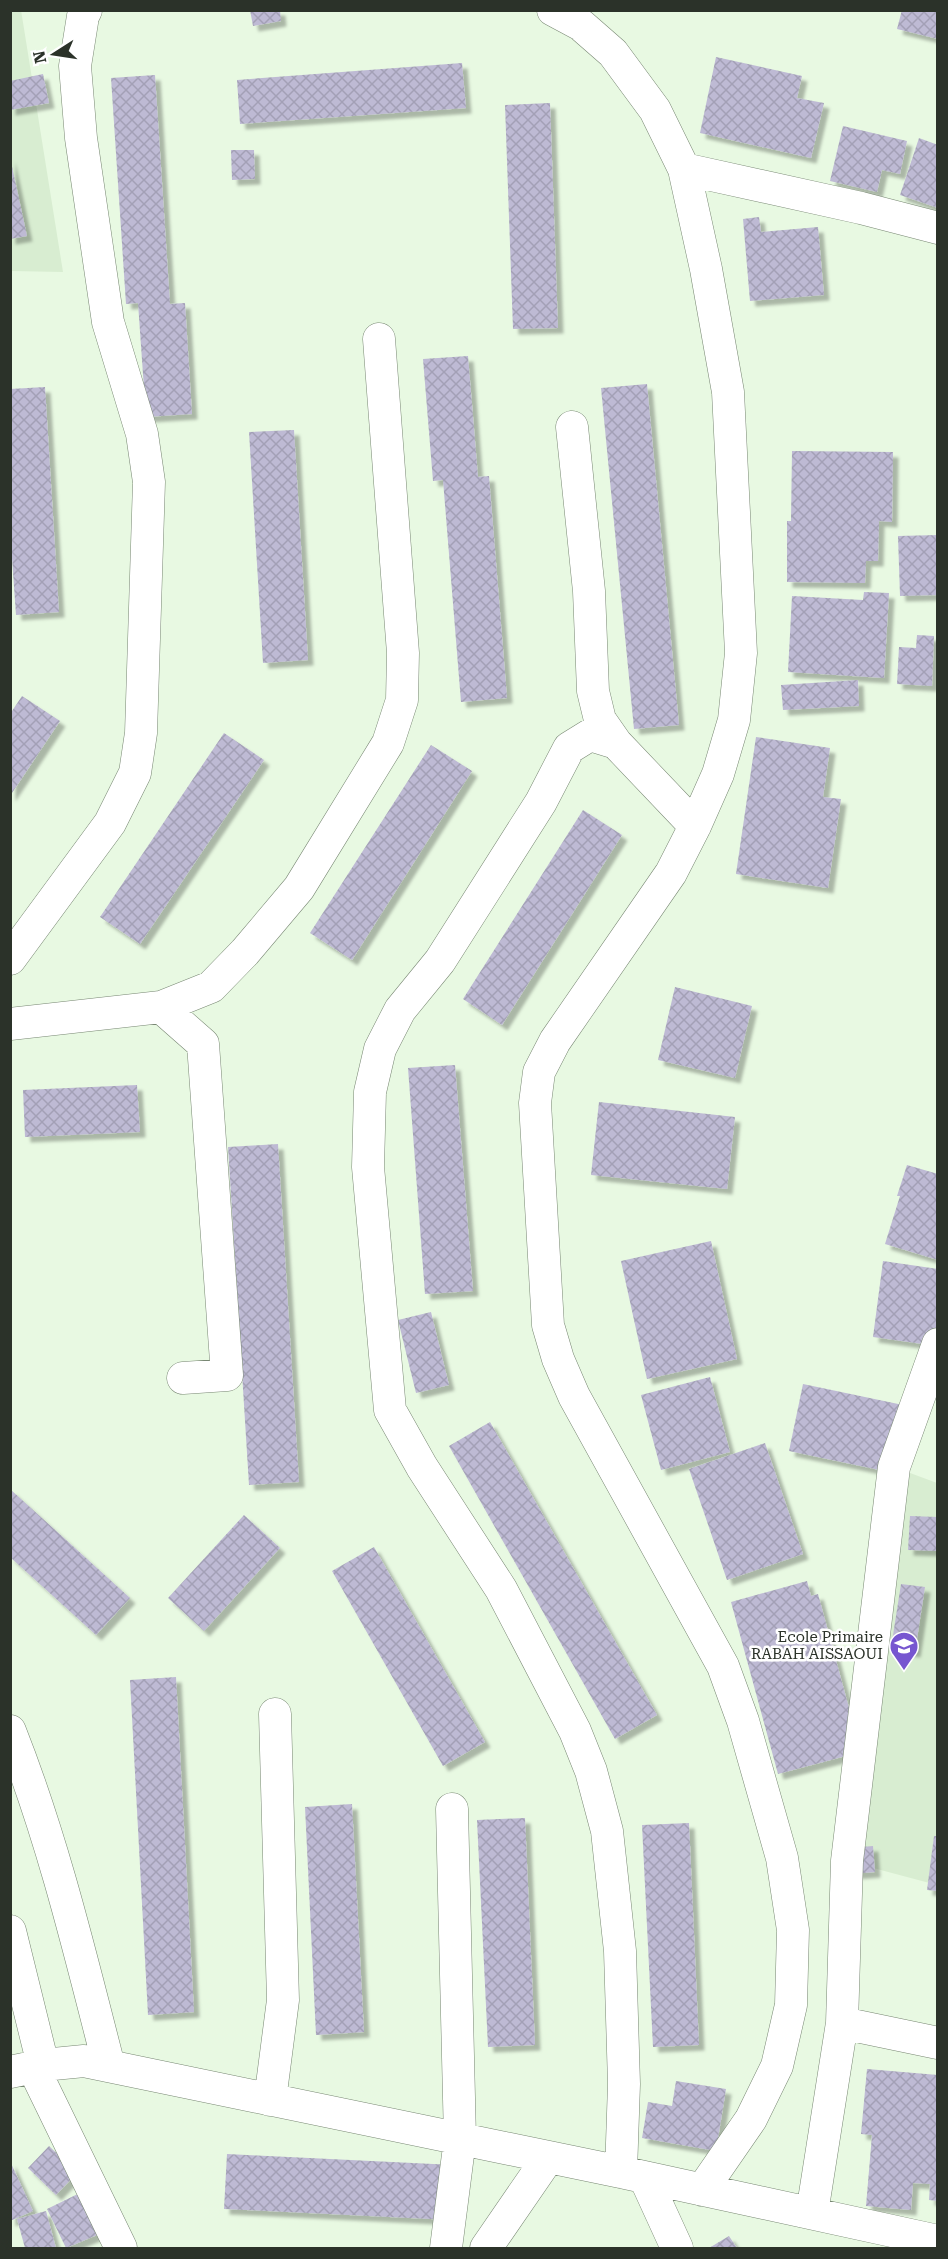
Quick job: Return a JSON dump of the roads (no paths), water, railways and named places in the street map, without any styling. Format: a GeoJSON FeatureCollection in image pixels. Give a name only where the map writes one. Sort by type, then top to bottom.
{"type":"FeatureCollection","features":[{"type":"Feature","properties":{"kind":"street"},"geometry":{"type":"LineString","coordinates":[[10,959],[110,823],[135,773],[141,733],[149,482],[142,434],[108,322],[81,138],[75,66],[86,10]]}},
{"type":"Feature","properties":{"kind":"street"},"geometry":{"type":"LineString","coordinates":[[553,10],[581,25],[614,53],[655,110],[684,169],[706,269],[728,392],[741,653],[734,720],[718,774],[671,873],[555,1041],[539,1072],[535,1103],[548,1325],[558,1359],[574,1396],[723,1666],[743,1721],[782,1858],[793,1930],[791,2004],[777,2066],[751,2119],[702,2190]]}},
{"type":"Feature","properties":{"kind":"street"},"geometry":{"type":"LineString","coordinates":[[684,169],[861,208],[938,228]]}},
{"type":"Feature","properties":{"kind":"street"},"geometry":{"type":"LineString","coordinates":[[10,1024],[161,1007],[211,987],[245,952],[299,888],[388,744],[402,700],[403,653],[379,339]]}},
{"type":"Feature","properties":{"kind":"street"},"geometry":{"type":"LineString","coordinates":[[572,427],[589,591],[593,691],[600,720],[616,743],[694,826]]}},
{"type":"Feature","properties":{"kind":"street"},"geometry":{"type":"LineString","coordinates":[[616,743],[590,735],[568,748],[541,802],[440,961],[400,1010],[380,1049],[370,1092],[368,1167],[390,1410],[422,1467],[501,1589],[575,1731],[591,1771],[607,1831],[620,1951],[624,2084],[633,2175],[677,2248]]}},
{"type":"Feature","properties":{"kind":"street"},"geometry":{"type":"LineString","coordinates":[[161,1007],[202,1044],[227,1375],[183,1378]]}},
{"type":"Feature","properties":{"kind":"street"},"geometry":{"type":"LineString","coordinates":[[812,2213],[842,2023],[847,1861],[894,1467],[938,1344]]}},
{"type":"Feature","properties":{"kind":"street"},"geometry":{"type":"LineString","coordinates":[[270,2100],[283,2000],[275,1714]]}},
{"type":"Feature","properties":{"kind":"street"},"geometry":{"type":"LineString","coordinates":[[10,1731],[34,1792],[63,1884],[109,2066]]}},
{"type":"Feature","properties":{"kind":"street"},"geometry":{"type":"LineString","coordinates":[[446,2248],[460,2139],[452,1809]]}},
{"type":"Feature","properties":{"kind":"street"},"geometry":{"type":"LineString","coordinates":[[10,1931],[29,2068],[121,2248]]}},
{"type":"Feature","properties":{"kind":"street"},"geometry":{"type":"LineString","coordinates":[[842,2023],[938,2043]]}},
{"type":"Feature","properties":{"kind":"street"},"geometry":{"type":"LineString","coordinates":[[29,2068],[84,2061],[938,2241]]}},
{"type":"Feature","properties":{"kind":"street"},"geometry":{"type":"LineString","coordinates":[[486,2248],[548,2158]]}},
{"type":"Feature","properties":{"kind":"place","name":"Ecole Primaire RABAH AISSAOUI"},"geometry":{"type":"Point","coordinates":[904,1672]}}]}
